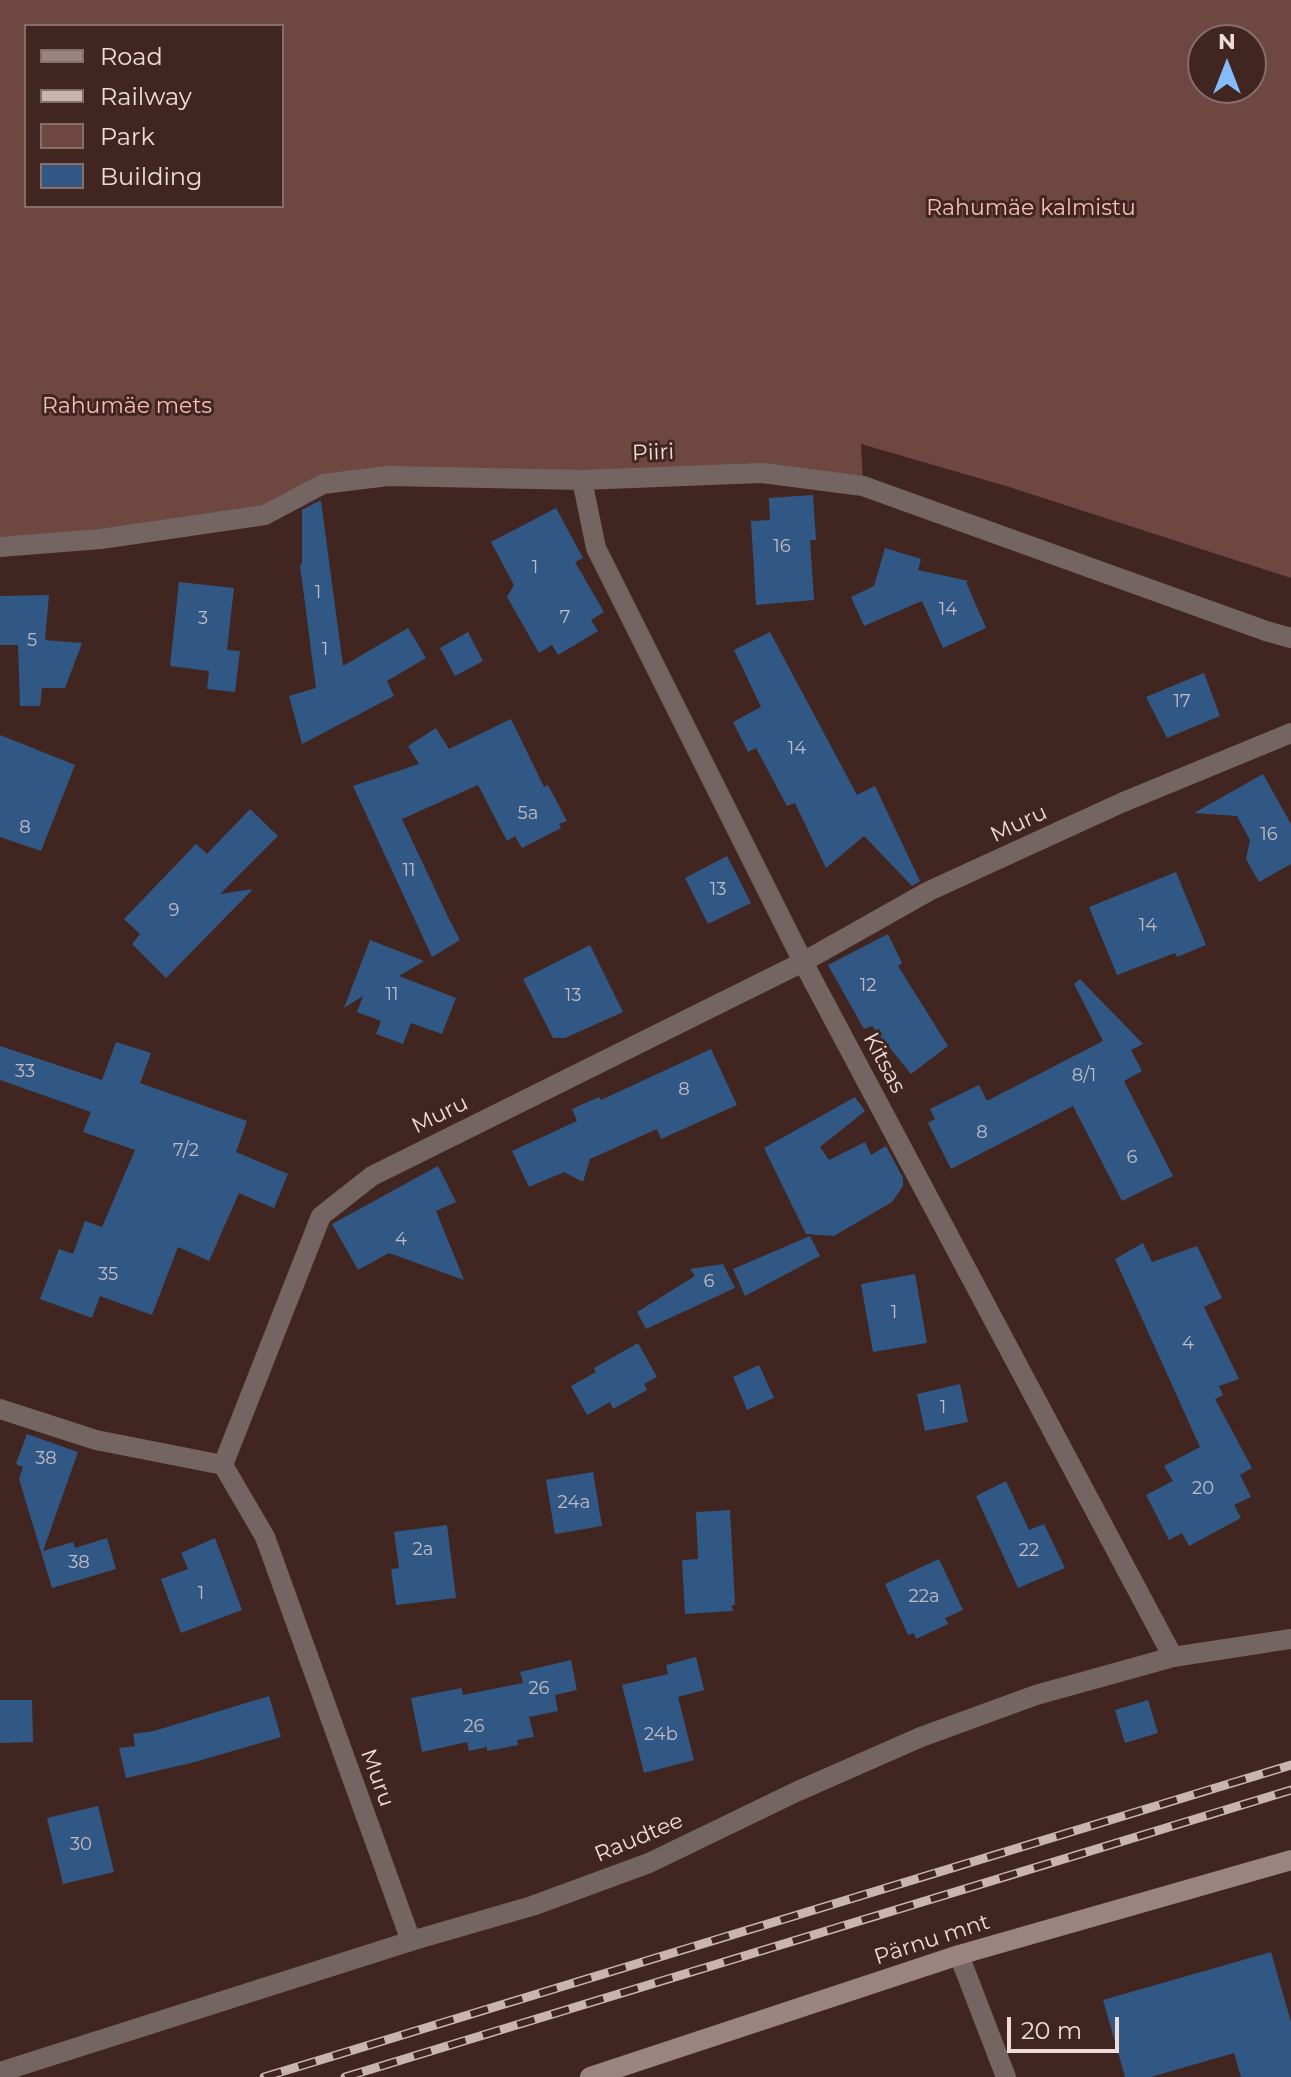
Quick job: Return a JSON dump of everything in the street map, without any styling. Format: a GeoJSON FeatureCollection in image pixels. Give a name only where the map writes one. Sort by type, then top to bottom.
{"type":"FeatureCollection","features":[{"type":"Feature","properties":{"kind":"main road","name":"Pärnu mnt"},"geometry":{"type":"LineString","coordinates":[[590,2077],[959,1955],[1291,1860]]}},
{"type":"Feature","properties":{"kind":"street","name":"Piiri"},"geometry":{"type":"LineString","coordinates":[[0,547],[101,539],[265,515],[323,484],[388,476],[582,480],[762,473],[863,486],[1291,638]]}},
{"type":"Feature","properties":{"kind":"street","name":"Kitsas"},"geometry":{"type":"LineString","coordinates":[[582,480],[596,548],[803,962],[1173,1657]]}},
{"type":"Feature","properties":{"kind":"street","name":"Muru"},"geometry":{"type":"LineString","coordinates":[[411,1941],[265,1537],[223,1465],[321,1216],[372,1176],[803,962],[929,891],[1121,803],[1291,733]]}},
{"type":"Feature","properties":{"kind":"street"},"geometry":{"type":"LineString","coordinates":[[0,1409],[96,1440],[223,1465]]}},
{"type":"Feature","properties":{"kind":"street","name":"Raudtee"},"geometry":{"type":"LineString","coordinates":[[0,2072],[411,1941],[532,1906],[649,1863],[798,1791],[936,1731],[1036,1695],[1173,1657],[1291,1639]]}},
{"type":"Feature","properties":{"kind":"street"},"geometry":{"type":"LineString","coordinates":[[959,1955],[1006,2077]]}},
{"type":"Feature","properties":{"kind":"green space","name":"Rahumäe kalmistu"},"geometry":{"type":"Polygon","coordinates":[[[0,0],[1291,0],[1291,578],[1006,486],[861,444],[863,486],[762,473],[323,484],[265,515],[0,547],[0,0]]]}},
{"type":"Feature","properties":{"kind":"building"},"geometry":{"type":"Polygon","coordinates":[[[813,495],[816,540],[810,540],[814,600],[756,605],[751,521],[770,520],[769,498],[813,495]]]}},
{"type":"Feature","properties":{"kind":"building"},"geometry":{"type":"Polygon","coordinates":[[[319,501],[343,666],[408,628],[426,658],[387,681],[394,696],[302,744],[289,696],[316,688],[300,565],[302,510],[319,501]]]}},
{"type":"Feature","properties":{"kind":"building"},"geometry":{"type":"Polygon","coordinates":[[[556,508],[583,558],[575,562],[604,612],[591,620],[598,631],[558,655],[552,645],[539,653],[507,597],[514,585],[491,542],[556,508]]]}},
{"type":"Feature","properties":{"kind":"building"},"geometry":{"type":"Polygon","coordinates":[[[885,548],[921,559],[918,570],[969,581],[966,582],[986,628],[943,648],[922,601],[864,626],[851,597],[874,586],[885,548]]]}},
{"type":"Feature","properties":{"kind":"building"},"geometry":{"type":"Polygon","coordinates":[[[179,582],[234,588],[227,650],[240,651],[235,692],[207,689],[209,671],[170,666],[179,582]]]}},
{"type":"Feature","properties":{"kind":"building"},"geometry":{"type":"Polygon","coordinates":[[[49,595],[45,640],[82,643],[65,688],[42,688],[40,706],[20,706],[18,645],[0,645],[0,596],[49,595]]]}},
{"type":"Feature","properties":{"kind":"building"},"geometry":{"type":"Polygon","coordinates":[[[468,632],[483,661],[455,676],[440,648],[468,632]]]}},
{"type":"Feature","properties":{"kind":"building"},"geometry":{"type":"Polygon","coordinates":[[[770,632],[857,795],[875,786],[920,881],[912,886],[864,836],[826,868],[795,803],[787,806],[756,748],[748,752],[733,722],[761,707],[734,650],[770,632]]]}},
{"type":"Feature","properties":{"kind":"building"},"geometry":{"type":"Polygon","coordinates":[[[1204,673],[1220,716],[1167,738],[1146,697],[1204,673]]]}},
{"type":"Feature","properties":{"kind":"building"},"geometry":{"type":"Polygon","coordinates":[[[511,719],[544,787],[548,785],[567,821],[559,824],[561,828],[522,848],[515,836],[507,841],[478,785],[402,819],[460,940],[432,957],[353,786],[419,764],[408,746],[436,728],[449,749],[511,719]]]}},
{"type":"Feature","properties":{"kind":"building"},"geometry":{"type":"Polygon","coordinates":[[[0,735],[75,765],[41,851],[0,837],[0,735]]]}},
{"type":"Feature","properties":{"kind":"building"},"geometry":{"type":"Polygon","coordinates":[[[1263,774],[1291,824],[1291,864],[1259,882],[1246,859],[1250,840],[1237,816],[1194,813],[1263,774]]]}},
{"type":"Feature","properties":{"kind":"building"},"geometry":{"type":"Polygon","coordinates":[[[250,809],[278,836],[220,894],[253,889],[166,978],[132,944],[140,934],[124,919],[196,844],[207,854],[250,809]]]}},
{"type":"Feature","properties":{"kind":"building"},"geometry":{"type":"Polygon","coordinates":[[[727,856],[751,903],[708,924],[685,878],[727,856]]]}},
{"type":"Feature","properties":{"kind":"building"},"geometry":{"type":"Polygon","coordinates":[[[1176,872],[1206,945],[1117,975],[1089,907],[1176,872]]]}},
{"type":"Feature","properties":{"kind":"building"},"geometry":{"type":"Polygon","coordinates":[[[888,934],[902,963],[898,966],[948,1046],[911,1074],[872,1026],[864,1029],[828,965],[888,934]]]}},
{"type":"Feature","properties":{"kind":"building"},"geometry":{"type":"Polygon","coordinates":[[[370,940],[424,961],[399,976],[456,998],[442,1034],[411,1023],[403,1044],[376,1034],[381,1021],[357,1012],[363,996],[344,1008],[370,940]]]}},
{"type":"Feature","properties":{"kind":"building"},"geometry":{"type":"Polygon","coordinates":[[[590,945],[623,1012],[565,1038],[553,1038],[523,979],[590,945]]]}},
{"type":"Feature","properties":{"kind":"building"},"geometry":{"type":"Polygon","coordinates":[[[1080,979],[1143,1044],[1131,1050],[1142,1071],[1124,1081],[1173,1176],[1122,1201],[1073,1106],[951,1169],[928,1123],[935,1119],[930,1109],[979,1085],[987,1101],[1103,1041],[1074,984],[1080,979]]]}},
{"type":"Feature","properties":{"kind":"building"},"geometry":{"type":"Polygon","coordinates":[[[116,1042],[151,1053],[140,1083],[247,1121],[236,1152],[288,1174],[274,1208],[239,1193],[209,1261],[178,1247],[152,1315],[100,1296],[92,1318],[40,1299],[59,1249],[73,1254],[85,1221],[102,1227],[135,1150],[83,1132],[91,1112],[0,1080],[0,1046],[102,1080],[116,1042]]]}},
{"type":"Feature","properties":{"kind":"building"},"geometry":{"type":"Polygon","coordinates":[[[711,1049],[737,1105],[661,1139],[657,1129],[590,1159],[583,1182],[564,1172],[529,1187],[512,1151],[577,1121],[572,1109],[599,1097],[601,1100],[711,1049]]]}},
{"type":"Feature","properties":{"kind":"building"},"geometry":{"type":"Polygon","coordinates":[[[855,1097],[865,1111],[820,1147],[829,1160],[865,1142],[871,1155],[886,1146],[903,1178],[903,1186],[892,1202],[834,1236],[806,1234],[764,1148],[855,1097]]]}},
{"type":"Feature","properties":{"kind":"building"},"geometry":{"type":"Polygon","coordinates":[[[438,1166],[456,1202],[436,1211],[464,1280],[389,1253],[358,1270],[332,1224],[438,1166]]]}},
{"type":"Feature","properties":{"kind":"building"},"geometry":{"type":"Polygon","coordinates":[[[810,1236],[820,1256],[745,1296],[733,1269],[810,1236]]]}},
{"type":"Feature","properties":{"kind":"building"},"geometry":{"type":"Polygon","coordinates":[[[1143,1243],[1152,1262],[1197,1246],[1222,1298],[1204,1307],[1239,1379],[1219,1386],[1223,1395],[1215,1399],[1252,1468],[1240,1475],[1251,1497],[1234,1505],[1241,1518],[1189,1546],[1182,1533],[1169,1540],[1146,1495],[1173,1481],[1164,1466],[1200,1447],[1115,1259],[1143,1243]]]}},
{"type":"Feature","properties":{"kind":"building"},"geometry":{"type":"Polygon","coordinates":[[[723,1264],[735,1288],[646,1329],[637,1312],[695,1276],[690,1269],[723,1264]]]}},
{"type":"Feature","properties":{"kind":"building"},"geometry":{"type":"Polygon","coordinates":[[[915,1274],[927,1343],[873,1352],[861,1284],[915,1274]]]}},
{"type":"Feature","properties":{"kind":"building"},"geometry":{"type":"Polygon","coordinates":[[[638,1343],[657,1377],[644,1384],[647,1390],[613,1409],[610,1402],[587,1415],[571,1386],[596,1372],[594,1368],[638,1343]]]}},
{"type":"Feature","properties":{"kind":"building"},"geometry":{"type":"Polygon","coordinates":[[[759,1365],[774,1398],[747,1410],[733,1377],[759,1365]]]}},
{"type":"Feature","properties":{"kind":"building"},"geometry":{"type":"Polygon","coordinates":[[[960,1384],[968,1422],[925,1431],[917,1394],[960,1384]]]}},
{"type":"Feature","properties":{"kind":"building"},"geometry":{"type":"Polygon","coordinates":[[[27,1434],[78,1452],[43,1551],[73,1542],[75,1548],[107,1538],[116,1569],[52,1588],[19,1479],[23,1467],[16,1464],[27,1434]]]}},
{"type":"Feature","properties":{"kind":"building"},"geometry":{"type":"Polygon","coordinates":[[[593,1472],[602,1526],[555,1534],[546,1480],[593,1472]]]}},
{"type":"Feature","properties":{"kind":"building"},"geometry":{"type":"Polygon","coordinates":[[[1006,1481],[1029,1530],[1044,1524],[1065,1568],[1018,1588],[976,1496],[1006,1481]]]}},
{"type":"Feature","properties":{"kind":"building"},"geometry":{"type":"Polygon","coordinates":[[[730,1510],[733,1611],[685,1614],[682,1560],[698,1559],[696,1512],[730,1510]]]}},
{"type":"Feature","properties":{"kind":"building"},"geometry":{"type":"Polygon","coordinates":[[[447,1525],[456,1598],[396,1605],[391,1569],[399,1568],[394,1532],[447,1525]]]}},
{"type":"Feature","properties":{"kind":"building"},"geometry":{"type":"Polygon","coordinates":[[[215,1538],[242,1610],[181,1633],[161,1579],[188,1569],[181,1553],[215,1538]]]}},
{"type":"Feature","properties":{"kind":"building"},"geometry":{"type":"Polygon","coordinates":[[[939,1559],[963,1610],[945,1618],[948,1624],[916,1639],[914,1633],[908,1635],[885,1584],[939,1559]]]}},
{"type":"Feature","properties":{"kind":"building"},"geometry":{"type":"Polygon","coordinates":[[[696,1657],[704,1690],[678,1697],[694,1760],[644,1773],[622,1685],[668,1674],[666,1665],[696,1657]]]}},
{"type":"Feature","properties":{"kind":"building"},"geometry":{"type":"Polygon","coordinates":[[[571,1660],[577,1690],[555,1695],[558,1711],[529,1717],[534,1737],[517,1740],[518,1745],[487,1751],[487,1747],[469,1751],[467,1742],[422,1752],[411,1698],[461,1688],[463,1695],[523,1683],[520,1672],[571,1660]]]}},
{"type":"Feature","properties":{"kind":"building"},"geometry":{"type":"Polygon","coordinates":[[[269,1696],[281,1737],[126,1778],[119,1748],[135,1746],[133,1734],[154,1731],[269,1696]]]}},
{"type":"Feature","properties":{"kind":"building"},"geometry":{"type":"Polygon","coordinates":[[[0,1700],[32,1700],[33,1742],[0,1743],[0,1700]]]}},
{"type":"Feature","properties":{"kind":"building"},"geometry":{"type":"Polygon","coordinates":[[[1148,1700],[1158,1733],[1125,1743],[1115,1710],[1148,1700]]]}},
{"type":"Feature","properties":{"kind":"building"},"geometry":{"type":"Polygon","coordinates":[[[98,1806],[114,1872],[63,1884],[47,1818],[98,1806]]]}},
{"type":"Feature","properties":{"kind":"building"},"geometry":{"type":"Polygon","coordinates":[[[1271,1952],[1291,2022],[1291,2077],[1241,2077],[1234,2053],[1151,2077],[1125,2077],[1103,2000],[1271,1952]]]}},
{"type":"Feature","properties":{"kind":"railway"},"geometry":{"type":"LineString","coordinates":[[264,2077],[1291,1765]]}},
{"type":"Feature","properties":{"kind":"railway"},"geometry":{"type":"LineString","coordinates":[[345,2077],[1291,1790]]}},
{"type":"Feature","properties":{"kind":"park label","name":"Rahumäe mets"},"geometry":{"type":"Point","coordinates":[127,407]}}]}
